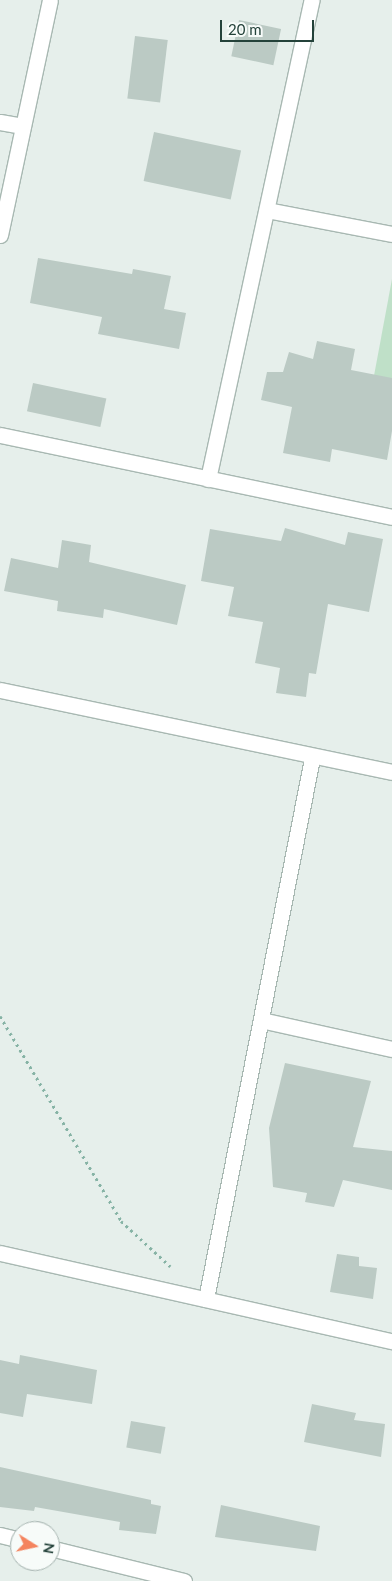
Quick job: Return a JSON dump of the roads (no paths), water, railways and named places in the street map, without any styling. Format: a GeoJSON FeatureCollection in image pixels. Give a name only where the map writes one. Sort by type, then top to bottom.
{"type":"FeatureCollection","features":[{"type":"Feature","properties":{"kind":"street"},"geometry":{"type":"LineString","coordinates":[[0,235],[50,0]]}},
{"type":"Feature","properties":{"kind":"street"},"geometry":{"type":"LineString","coordinates":[[208,479],[312,0]]}},
{"type":"Feature","properties":{"kind":"street"},"geometry":{"type":"LineString","coordinates":[[0,122],[23,126]]}},
{"type":"Feature","properties":{"kind":"street"},"geometry":{"type":"LineString","coordinates":[[267,210],[392,234]]}},
{"type":"Feature","properties":{"kind":"street"},"geometry":{"type":"LineString","coordinates":[[0,435],[392,517]]}},
{"type":"Feature","properties":{"kind":"street"},"geometry":{"type":"LineString","coordinates":[[0,690],[312,758],[392,772]]}},
{"type":"Feature","properties":{"kind":"street"},"geometry":{"type":"LineString","coordinates":[[206,1299],[312,758]]}},
{"type":"Feature","properties":{"kind":"street"},"geometry":{"type":"LineString","coordinates":[[261,1020],[392,1049]]}},
{"type":"Feature","properties":{"kind":"street"},"geometry":{"type":"LineString","coordinates":[[0,1253],[392,1341]]}},
{"type":"Feature","properties":{"kind":"street"},"geometry":{"type":"LineString","coordinates":[[60,1551],[133,1575],[184,1581]]}}]}
